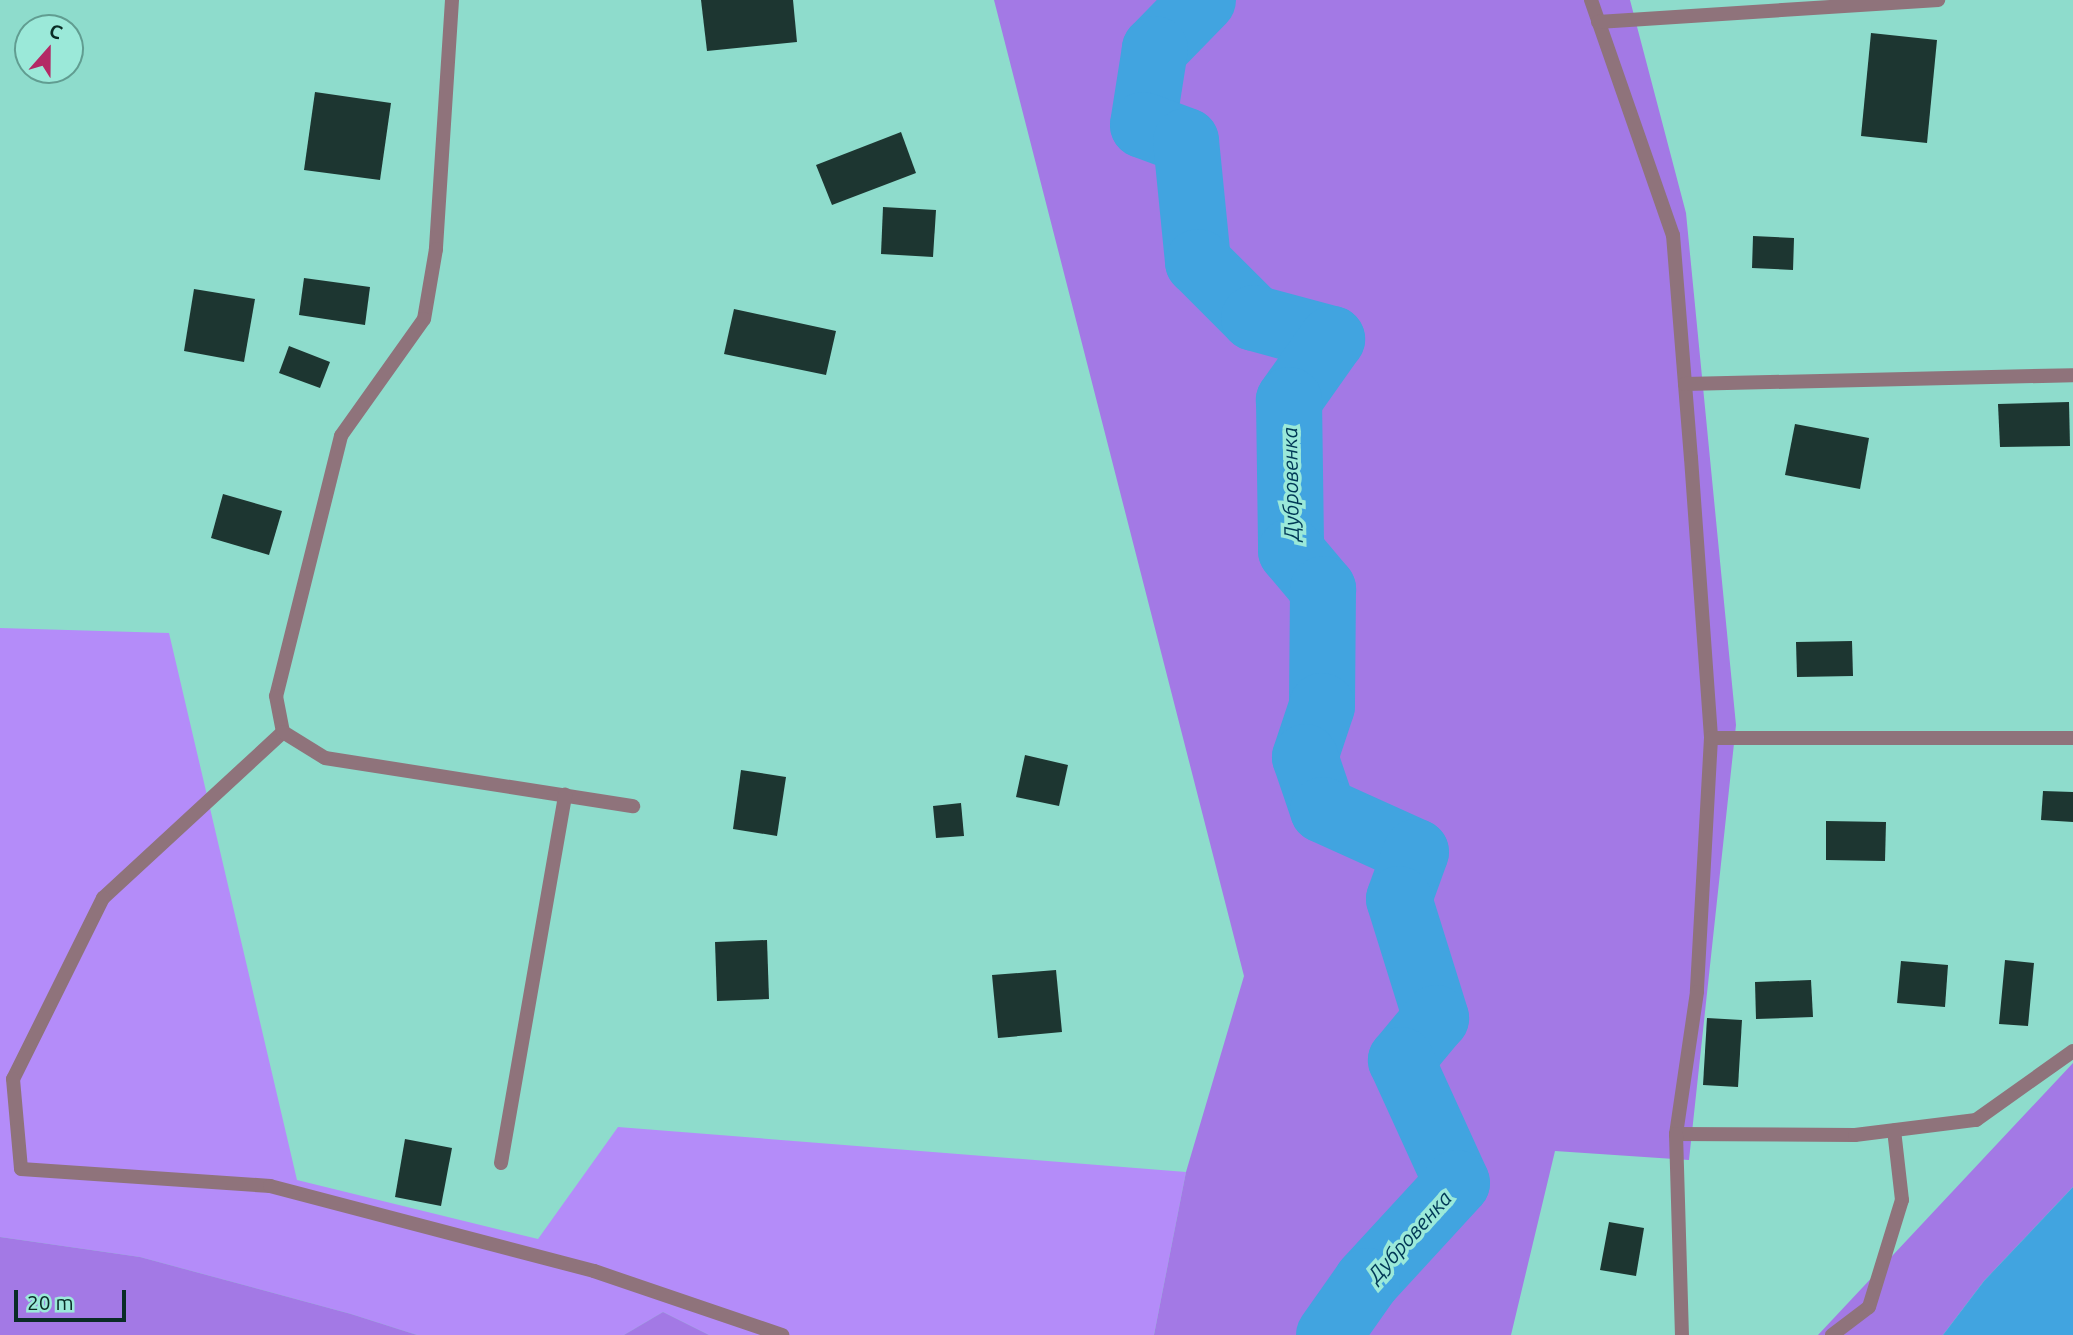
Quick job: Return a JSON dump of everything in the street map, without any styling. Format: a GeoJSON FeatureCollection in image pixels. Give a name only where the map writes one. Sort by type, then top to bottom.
{"type":"FeatureCollection","features":[{"type":"Feature","properties":{"kind":"street"},"geometry":{"type":"LineString","coordinates":[[452,0],[436,249],[424,319],[341,436],[276,696],[283,732],[324,758],[633,806]]}},
{"type":"Feature","properties":{"kind":"street"},"geometry":{"type":"LineString","coordinates":[[1591,0],[1673,235],[1710,738],[1698,992],[1676,1134],[1682,1335]]}},
{"type":"Feature","properties":{"kind":"street"},"geometry":{"type":"LineString","coordinates":[[1598,22],[1938,0]]}},
{"type":"Feature","properties":{"kind":"street"},"geometry":{"type":"LineString","coordinates":[[1685,384],[2073,375]]}},
{"type":"Feature","properties":{"kind":"street"},"geometry":{"type":"LineString","coordinates":[[283,732],[103,898],[12,1079],[21,1169],[270,1186],[594,1271],[782,1335]]}},
{"type":"Feature","properties":{"kind":"street"},"geometry":{"type":"LineString","coordinates":[[1710,738],[2073,738]]}},
{"type":"Feature","properties":{"kind":"street"},"geometry":{"type":"LineString","coordinates":[[501,1163],[565,795]]}},
{"type":"Feature","properties":{"kind":"street"},"geometry":{"type":"LineString","coordinates":[[1676,1134],[1855,1135],[1976,1120],[2073,1051]]}},
{"type":"Feature","properties":{"kind":"street"},"geometry":{"type":"LineString","coordinates":[[1832,1335],[1869,1307],[1902,1200],[1894,1130]]}},
{"type":"Feature","properties":{"kind":"shaded area"},"geometry":{"type":"Polygon","coordinates":[[[994,0],[1630,0],[1686,213],[1736,725],[1689,1160],[1555,1151],[1511,1335],[1154,1335],[1186,1172],[1244,976],[994,0]]]}},
{"type":"Feature","properties":{"kind":"shaded area"},"geometry":{"type":"Polygon","coordinates":[[[0,628],[169,633],[297,1180],[538,1239],[618,1127],[1186,1172],[1154,1335],[709,1335],[663,1312],[624,1335],[417,1335],[351,1314],[140,1257],[0,1237],[0,628]]]}},
{"type":"Feature","properties":{"kind":"shaded area"},"geometry":{"type":"Polygon","coordinates":[[[2073,1063],[2073,1187],[1984,1281],[1943,1335],[1818,1335],[2073,1063]]]}},
{"type":"Feature","properties":{"kind":"shaded area"},"geometry":{"type":"Polygon","coordinates":[[[0,1237],[140,1257],[351,1314],[417,1335],[0,1335],[0,1237]]]}},
{"type":"Feature","properties":{"kind":"shaded area"},"geometry":{"type":"Polygon","coordinates":[[[663,1312],[709,1335],[624,1335],[663,1312]]]}},
{"type":"Feature","properties":{"kind":"water"},"geometry":{"type":"Polygon","coordinates":[[[2073,1187],[2073,1335],[1943,1335],[1984,1281],[2073,1187]]]}},
{"type":"Feature","properties":{"kind":"building"},"geometry":{"type":"Polygon","coordinates":[[[701,0],[793,0],[797,42],[707,51],[701,0]]]}},
{"type":"Feature","properties":{"kind":"building"},"geometry":{"type":"Polygon","coordinates":[[[1871,33],[1937,40],[1927,143],[1861,136],[1871,33]]]}},
{"type":"Feature","properties":{"kind":"building"},"geometry":{"type":"Polygon","coordinates":[[[315,92],[391,103],[380,180],[304,170],[315,92]]]}},
{"type":"Feature","properties":{"kind":"building"},"geometry":{"type":"Polygon","coordinates":[[[901,132],[916,173],[832,205],[816,165],[901,132]]]}},
{"type":"Feature","properties":{"kind":"building"},"geometry":{"type":"Polygon","coordinates":[[[883,207],[936,210],[933,257],[881,254],[883,207]]]}},
{"type":"Feature","properties":{"kind":"building"},"geometry":{"type":"Polygon","coordinates":[[[1753,236],[1794,238],[1793,270],[1752,268],[1753,236]]]}},
{"type":"Feature","properties":{"kind":"building"},"geometry":{"type":"Polygon","coordinates":[[[304,278],[370,287],[365,325],[299,315],[304,278]]]}},
{"type":"Feature","properties":{"kind":"building"},"geometry":{"type":"Polygon","coordinates":[[[194,289],[255,299],[244,362],[184,351],[194,289]]]}},
{"type":"Feature","properties":{"kind":"building"},"geometry":{"type":"Polygon","coordinates":[[[734,309],[836,331],[826,375],[724,354],[734,309]]]}},
{"type":"Feature","properties":{"kind":"building"},"geometry":{"type":"Polygon","coordinates":[[[289,346],[330,362],[320,388],[279,373],[289,346]]]}},
{"type":"Feature","properties":{"kind":"building"},"geometry":{"type":"Polygon","coordinates":[[[2069,402],[2070,446],[2000,447],[1998,404],[2069,402]]]}},
{"type":"Feature","properties":{"kind":"building"},"geometry":{"type":"Polygon","coordinates":[[[1795,424],[1869,438],[1860,489],[1785,475],[1795,424]]]}},
{"type":"Feature","properties":{"kind":"building"},"geometry":{"type":"Polygon","coordinates":[[[223,494],[282,511],[269,555],[211,538],[223,494]]]}},
{"type":"Feature","properties":{"kind":"building"},"geometry":{"type":"Polygon","coordinates":[[[1852,641],[1853,676],[1797,677],[1796,642],[1852,641]]]}},
{"type":"Feature","properties":{"kind":"building"},"geometry":{"type":"Polygon","coordinates":[[[1025,755],[1068,765],[1059,806],[1016,797],[1025,755]]]}},
{"type":"Feature","properties":{"kind":"building"},"geometry":{"type":"Polygon","coordinates":[[[741,770],[786,777],[777,836],[733,829],[741,770]]]}},
{"type":"Feature","properties":{"kind":"building"},"geometry":{"type":"Polygon","coordinates":[[[2043,791],[2073,792],[2073,822],[2041,820],[2043,791]]]}},
{"type":"Feature","properties":{"kind":"building"},"geometry":{"type":"Polygon","coordinates":[[[961,803],[964,836],[936,838],[933,806],[961,803]]]}},
{"type":"Feature","properties":{"kind":"building"},"geometry":{"type":"Polygon","coordinates":[[[1826,821],[1886,822],[1885,861],[1826,860],[1826,821]]]}},
{"type":"Feature","properties":{"kind":"building"},"geometry":{"type":"Polygon","coordinates":[[[767,940],[769,999],[717,1001],[715,942],[767,940]]]}},
{"type":"Feature","properties":{"kind":"building"},"geometry":{"type":"Polygon","coordinates":[[[2005,960],[2034,963],[2028,1026],[1999,1024],[2005,960]]]}},
{"type":"Feature","properties":{"kind":"building"},"geometry":{"type":"Polygon","coordinates":[[[1901,961],[1948,965],[1945,1007],[1897,1003],[1901,961]]]}},
{"type":"Feature","properties":{"kind":"building"},"geometry":{"type":"Polygon","coordinates":[[[1056,970],[1062,1032],[998,1038],[992,975],[1056,970]]]}},
{"type":"Feature","properties":{"kind":"building"},"geometry":{"type":"Polygon","coordinates":[[[1811,980],[1813,1017],[1756,1019],[1755,982],[1811,980]]]}},
{"type":"Feature","properties":{"kind":"building"},"geometry":{"type":"Polygon","coordinates":[[[1707,1018],[1742,1020],[1738,1087],[1703,1085],[1707,1018]]]}},
{"type":"Feature","properties":{"kind":"building"},"geometry":{"type":"Polygon","coordinates":[[[405,1139],[452,1148],[441,1206],[395,1197],[405,1139]]]}},
{"type":"Feature","properties":{"kind":"building"},"geometry":{"type":"Polygon","coordinates":[[[1609,1222],[1644,1228],[1636,1276],[1600,1270],[1609,1222]]]}},
{"type":"Feature","properties":{"kind":"waterway","name":"Дубровенка"},"geometry":{"type":"LineString","coordinates":[[1203,0],[1155,49],[1143,125],[1186,141],[1198,262],[1254,318],[1332,339],[1289,400],[1291,551],[1323,589],[1322,706],[1305,757],[1323,810],[1416,852],[1399,899],[1436,1018],[1401,1060],[1457,1183],[1367,1281],[1329,1335]]}}]}
